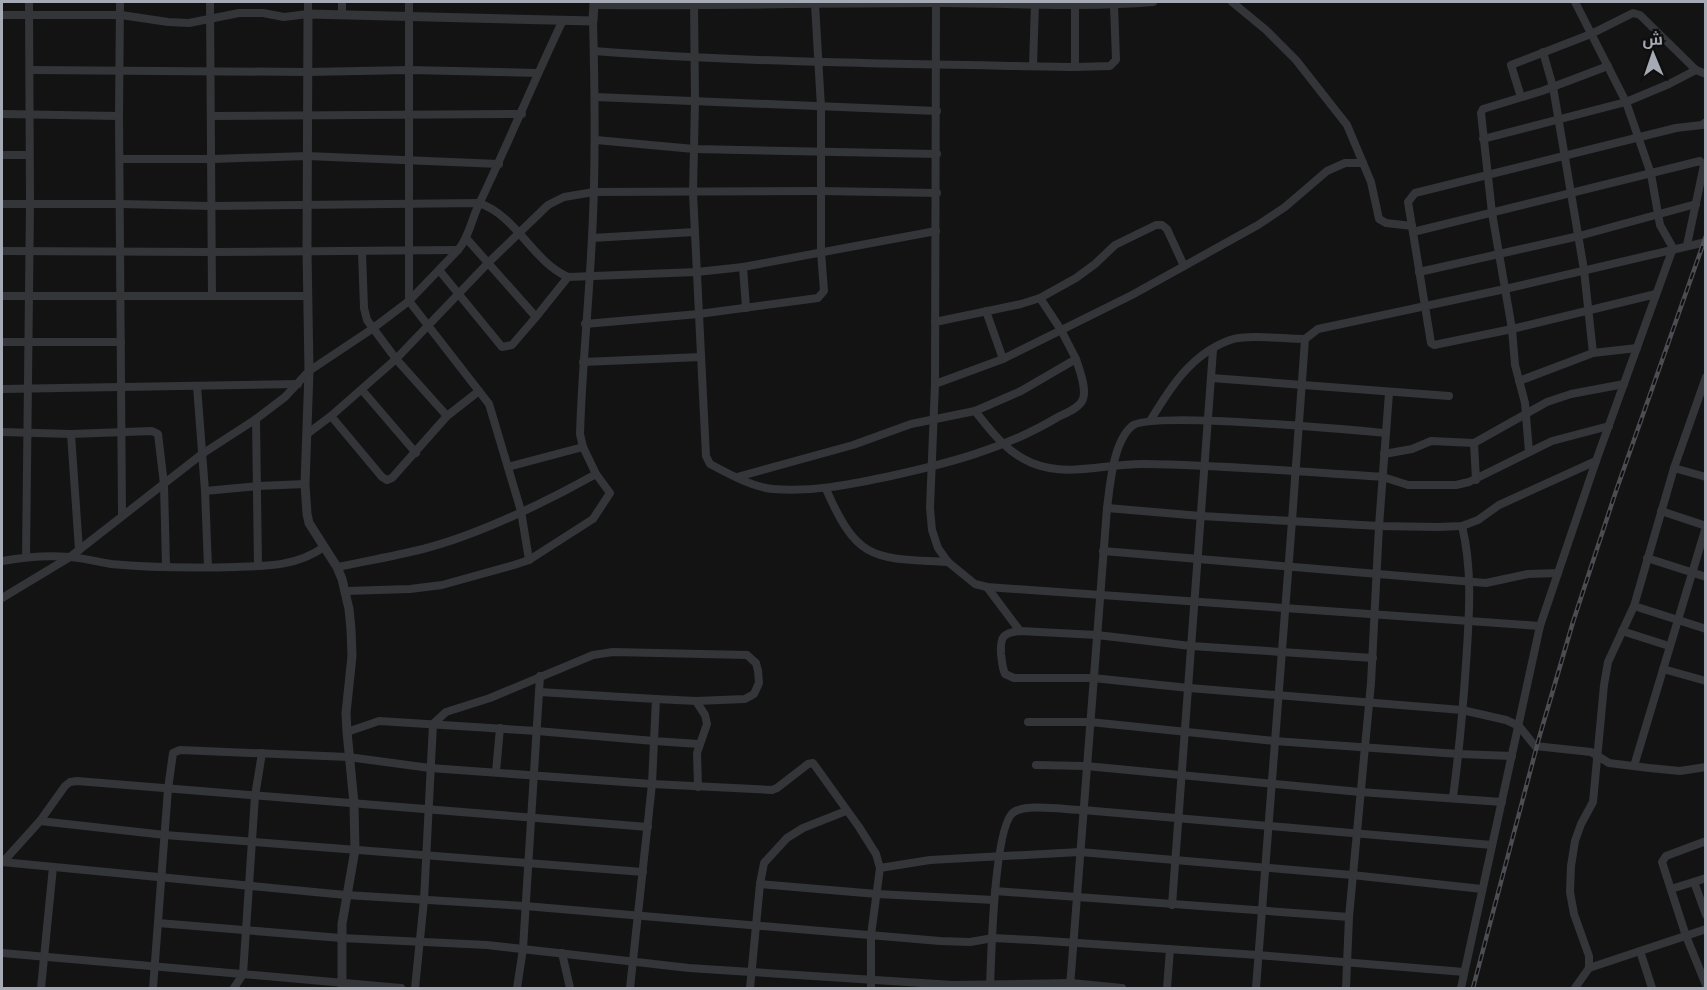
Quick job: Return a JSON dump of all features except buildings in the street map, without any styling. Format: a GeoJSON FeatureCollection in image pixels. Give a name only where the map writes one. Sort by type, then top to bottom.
{"type":"FeatureCollection","features":[{"type":"Feature","properties":{"kind":"street"},"geometry":{"type":"LineString","coordinates":[[26,557],[30,204],[29,2]]}},
{"type":"Feature","properties":{"kind":"street"},"geometry":{"type":"LineString","coordinates":[[120,2],[122,515]]}},
{"type":"Feature","properties":{"kind":"street"},"geometry":{"type":"LineString","coordinates":[[210,2],[212,296]]}},
{"type":"Feature","properties":{"kind":"street"},"geometry":{"type":"LineString","coordinates":[[308,2],[309,371],[305,484],[309,523],[337,567],[346,591],[352,656],[346,713],[348,757],[354,803],[354,850],[341,938],[342,986]]}},
{"type":"Feature","properties":{"kind":"street"},"geometry":{"type":"LineString","coordinates":[[342,2],[342,15]]}},
{"type":"Feature","properties":{"kind":"street"},"geometry":{"type":"LineString","coordinates":[[409,2],[409,301],[480,391],[492,411],[521,511],[529,560]]}},
{"type":"Feature","properties":{"kind":"street"},"geometry":{"type":"LineString","coordinates":[[346,591],[410,589],[442,585],[529,560],[593,519],[610,493],[596,474],[583,447],[580,434],[596,140],[594,3],[936,2],[1114,5],[1153,2]]}},
{"type":"Feature","properties":{"kind":"street"},"geometry":{"type":"LineString","coordinates":[[936,2],[937,193],[935,384],[931,467],[932,530],[938,548],[948,562],[975,584],[987,586],[1540,626]]}},
{"type":"Feature","properties":{"kind":"street"},"geometry":{"type":"LineString","coordinates":[[1232,2],[1281,44],[1313,80],[1347,126],[1371,182],[1379,219],[1386,223],[1412,229],[1492,213],[1685,164],[1703,162],[1687,245]]}},
{"type":"Feature","properties":{"kind":"street"},"geometry":{"type":"LineString","coordinates":[[1461,988],[1540,626],[1596,461],[1673,248],[1660,225],[1651,174],[1626,102],[1575,2]]}},
{"type":"Feature","properties":{"kind":"street"},"geometry":{"type":"LineString","coordinates":[[1033,66],[1035,3]]}},
{"type":"Feature","properties":{"kind":"street"},"geometry":{"type":"LineString","coordinates":[[694,4],[693,193],[706,456],[710,464],[737,477],[770,488],[826,489],[931,467],[1004,445],[1046,424],[1079,405],[1083,399],[1084,390],[1076,358],[1040,298]]}},
{"type":"Feature","properties":{"kind":"street"},"geometry":{"type":"LineString","coordinates":[[585,324],[699,314],[818,298],[822,295],[824,291],[821,252],[819,62],[815,4]]}},
{"type":"Feature","properties":{"kind":"street"},"geometry":{"type":"LineString","coordinates":[[1075,4],[1075,67]]}},
{"type":"Feature","properties":{"kind":"street"},"geometry":{"type":"LineString","coordinates":[[594,51],[694,58],[819,62],[1110,66],[1116,60],[1114,5]]}},
{"type":"Feature","properties":{"kind":"street"},"geometry":{"type":"LineString","coordinates":[[2,15],[120,15],[189,23],[239,13],[284,16],[308,14],[593,21]]}},
{"type":"Feature","properties":{"kind":"street"},"geometry":{"type":"LineString","coordinates":[[1521,97],[1511,65],[1636,13],[1696,70],[1706,74]]}},
{"type":"Feature","properties":{"kind":"street"},"geometry":{"type":"LineString","coordinates":[[2,598],[70,557],[202,454],[285,397],[309,371],[409,301],[458,250],[466,237],[479,203],[522,114],[562,22]]}},
{"type":"Feature","properties":{"kind":"street"},"geometry":{"type":"LineString","coordinates":[[1543,52],[1553,87],[1584,270],[1593,353]]}},
{"type":"Feature","properties":{"kind":"street"},"geometry":{"type":"LineString","coordinates":[[1529,452],[1525,403],[1514,360],[1512,329],[1498,255],[1481,116],[1483,109],[1553,87],[1608,66]]}},
{"type":"Feature","properties":{"kind":"street"},"geometry":{"type":"LineString","coordinates":[[30,70],[308,72],[409,70],[538,73]]}},
{"type":"Feature","properties":{"kind":"street"},"geometry":{"type":"LineString","coordinates":[[1483,139],[1626,102],[1696,70]]}},
{"type":"Feature","properties":{"kind":"street"},"geometry":{"type":"LineString","coordinates":[[595,97],[937,111]]}},
{"type":"Feature","properties":{"kind":"street"},"geometry":{"type":"LineString","coordinates":[[2,114],[119,116]]}},
{"type":"Feature","properties":{"kind":"street"},"geometry":{"type":"LineString","coordinates":[[211,116],[522,114]]}},
{"type":"Feature","properties":{"kind":"street"},"geometry":{"type":"LineString","coordinates":[[1656,294],[1512,329],[1434,345],[1431,343],[1408,202],[1415,193],[1676,128],[1702,125],[1706,122]]}},
{"type":"Feature","properties":{"kind":"street"},"geometry":{"type":"LineString","coordinates":[[596,140],[694,149],[937,154]]}},
{"type":"Feature","properties":{"kind":"street"},"geometry":{"type":"LineString","coordinates":[[2,155],[28,155]]}},
{"type":"Feature","properties":{"kind":"street"},"geometry":{"type":"LineString","coordinates":[[120,159],[307,156],[499,164]]}},
{"type":"Feature","properties":{"kind":"street"},"geometry":{"type":"LineString","coordinates":[[935,384],[1003,358],[1140,291],[1275,214],[1327,171],[1345,163],[1363,163]]}},
{"type":"Feature","properties":{"kind":"street"},"geometry":{"type":"LineString","coordinates":[[306,434],[331,416],[396,359],[518,233],[548,205],[564,197],[594,192],[937,193]]}},
{"type":"Feature","properties":{"kind":"street"},"geometry":{"type":"LineString","coordinates":[[2,204],[212,206],[479,203],[488,206],[504,218],[553,270],[568,277],[697,272],[743,267],[936,231]]}},
{"type":"Feature","properties":{"kind":"street"},"geometry":{"type":"LineString","coordinates":[[1419,272],[1578,236],[1696,204]]}},
{"type":"Feature","properties":{"kind":"street"},"geometry":{"type":"LineString","coordinates":[[935,322],[1040,298],[1076,278],[1115,245],[1156,225],[1167,228],[1185,266]]}},
{"type":"Feature","properties":{"kind":"street"},"geometry":{"type":"LineString","coordinates":[[592,238],[695,232]]}},
{"type":"Feature","properties":{"kind":"street"},"geometry":{"type":"LineString","coordinates":[[466,237],[536,317]]}},
{"type":"Feature","properties":{"kind":"street"},"geometry":{"type":"LineString","coordinates":[[1150,421],[1168,391],[1185,370],[1200,357],[1231,340],[1305,339],[1318,329],[1706,242]]}},
{"type":"Feature","properties":{"kind":"street"},"geometry":{"type":"LineString","coordinates":[[2,251],[458,250]]}},
{"type":"Feature","properties":{"kind":"street"},"geometry":{"type":"LineString","coordinates":[[362,252],[364,308],[367,320],[396,359],[447,416]]}},
{"type":"Feature","properties":{"kind":"street"},"geometry":{"type":"LineString","coordinates":[[743,267],[746,308]]}},
{"type":"Feature","properties":{"kind":"street"},"geometry":{"type":"LineString","coordinates":[[439,270],[502,347],[512,345],[568,277]]}},
{"type":"Feature","properties":{"kind":"street"},"geometry":{"type":"LineString","coordinates":[[2,296],[307,296]]}},
{"type":"Feature","properties":{"kind":"street"},"geometry":{"type":"LineString","coordinates":[[986,311],[1003,358]]}},
{"type":"Feature","properties":{"kind":"street"},"geometry":{"type":"LineString","coordinates":[[1256,988],[1305,339]]}},
{"type":"Feature","properties":{"kind":"street"},"geometry":{"type":"LineString","coordinates":[[2,342],[121,342]]}},
{"type":"Feature","properties":{"kind":"street"},"geometry":{"type":"LineString","coordinates":[[1519,381],[1593,353],[1637,348]]}},
{"type":"Feature","properties":{"kind":"street"},"geometry":{"type":"LineString","coordinates":[[1172,905],[1213,350]]}},
{"type":"Feature","properties":{"kind":"street"},"geometry":{"type":"LineString","coordinates":[[583,362],[701,357]]}},
{"type":"Feature","properties":{"kind":"street"},"geometry":{"type":"LineString","coordinates":[[737,477],[853,445],[911,424],[975,411],[1021,391],[1076,358]]}},
{"type":"Feature","properties":{"kind":"street"},"geometry":{"type":"LineString","coordinates":[[1575,988],[1589,968],[1589,956],[1574,915],[1570,892],[1571,866],[1575,841],[1593,802],[1608,662],[1634,606],[1674,468],[1706,377]]}},
{"type":"Feature","properties":{"kind":"street"},"geometry":{"type":"LineString","coordinates":[[1211,378],[1449,396]]}},
{"type":"Feature","properties":{"kind":"street"},"geometry":{"type":"LineString","coordinates":[[2,389],[298,384]]}},
{"type":"Feature","properties":{"kind":"street"},"geometry":{"type":"LineString","coordinates":[[1384,454],[1408,450],[1431,441],[1474,443],[1547,402],[1571,394],[1624,384]]}},
{"type":"Feature","properties":{"kind":"street"},"geometry":{"type":"LineString","coordinates":[[197,386],[208,567]]}},
{"type":"Feature","properties":{"kind":"street"},"geometry":{"type":"LineString","coordinates":[[362,390],[416,453]]}},
{"type":"Feature","properties":{"kind":"street"},"geometry":{"type":"LineString","coordinates":[[331,416],[387,480],[392,478],[416,453],[447,416],[480,391]]}},
{"type":"Feature","properties":{"kind":"street"},"geometry":{"type":"LineString","coordinates":[[1346,988],[1352,875],[1373,658],[1379,526],[1389,393]]}},
{"type":"Feature","properties":{"kind":"street"},"geometry":{"type":"LineString","coordinates":[[975,411],[1004,445],[1030,462],[1044,467],[1083,470],[1114,464],[1204,466],[1383,477],[1408,485],[1456,485],[1476,480],[1552,441],[1609,426]]}},
{"type":"Feature","properties":{"kind":"street"},"geometry":{"type":"LineString","coordinates":[[256,419],[258,566]]}},
{"type":"Feature","properties":{"kind":"street"},"geometry":{"type":"LineString","coordinates":[[1070,986],[1102,551],[1114,464],[1126,432],[1139,422],[1150,421],[1299,425],[1386,433]]}},
{"type":"Feature","properties":{"kind":"street"},"geometry":{"type":"LineString","coordinates":[[2,432],[71,434],[152,431],[158,434],[164,484],[166,566]]}},
{"type":"Feature","properties":{"kind":"street"},"geometry":{"type":"LineString","coordinates":[[71,434],[79,550]]}},
{"type":"Feature","properties":{"kind":"street"},"geometry":{"type":"LineString","coordinates":[[1474,443],[1476,480]]}},
{"type":"Feature","properties":{"kind":"street"},"geometry":{"type":"LineString","coordinates":[[508,467],[583,447]]}},
{"type":"Feature","properties":{"kind":"street"},"geometry":{"type":"LineString","coordinates":[[1107,508],[1379,526],[1462,525],[1478,520],[1499,505],[1596,461]]}},
{"type":"Feature","properties":{"kind":"street"},"geometry":{"type":"LineString","coordinates":[[1674,468],[1706,477]]}},
{"type":"Feature","properties":{"kind":"street"},"geometry":{"type":"LineString","coordinates":[[337,567],[424,549],[456,538],[521,511],[596,474]]}},
{"type":"Feature","properties":{"kind":"street"},"geometry":{"type":"LineString","coordinates":[[205,490],[305,484]]}},
{"type":"Feature","properties":{"kind":"street"},"geometry":{"type":"LineString","coordinates":[[826,489],[837,515],[850,535],[867,550],[900,560],[948,562]]}},
{"type":"Feature","properties":{"kind":"street"},"geometry":{"type":"LineString","coordinates":[[1634,766],[1706,527],[1661,511]]}},
{"type":"Feature","properties":{"kind":"street"},"geometry":{"type":"LineString","coordinates":[[1453,797],[1468,622],[1468,554],[1462,525]]}},
{"type":"Feature","properties":{"kind":"street"},"geometry":{"type":"LineString","coordinates":[[2,561],[26,557],[70,557],[111,564],[258,566],[296,562],[324,547]]}},
{"type":"Feature","properties":{"kind":"street"},"geometry":{"type":"LineString","coordinates":[[1102,551],[1486,583],[1528,574],[1558,573]]}},
{"type":"Feature","properties":{"kind":"street"},"geometry":{"type":"LineString","coordinates":[[1647,558],[1706,577]]}},
{"type":"Feature","properties":{"kind":"street"},"geometry":{"type":"LineString","coordinates":[[987,586],[1020,631]]}},
{"type":"Feature","properties":{"kind":"street"},"geometry":{"type":"LineString","coordinates":[[1634,606],[1706,629]]}},
{"type":"Feature","properties":{"kind":"street"},"geometry":{"type":"LineString","coordinates":[[1373,658],[1191,646],[1020,631],[1009,633],[1000,642],[1002,668],[1005,674],[1014,678],[1093,678],[1462,710],[1485,713],[1519,726],[1535,746],[1591,752],[1609,763],[1680,771],[1706,767]]}},
{"type":"Feature","properties":{"kind":"street"},"geometry":{"type":"LineString","coordinates":[[1622,631],[1669,646]]}},
{"type":"Feature","properties":{"kind":"street"},"geometry":{"type":"LineString","coordinates":[[415,988],[424,900],[433,724],[446,712],[490,698],[540,676],[603,653],[747,656],[756,663],[759,683],[754,694],[746,699],[696,701],[539,692]]}},
{"type":"Feature","properties":{"kind":"street"},"geometry":{"type":"LineString","coordinates":[[1663,669],[1706,681]]}},
{"type":"Feature","properties":{"kind":"street"},"geometry":{"type":"LineString","coordinates":[[517,988],[523,949],[540,676]]}},
{"type":"Feature","properties":{"kind":"street"},"geometry":{"type":"LineString","coordinates":[[630,988],[652,784],[656,699]]}},
{"type":"Feature","properties":{"kind":"street"},"geometry":{"type":"LineString","coordinates":[[696,701],[705,715],[707,724],[697,753],[698,787]]}},
{"type":"Feature","properties":{"kind":"street"},"geometry":{"type":"LineString","coordinates":[[347,732],[379,721],[699,744]]}},
{"type":"Feature","properties":{"kind":"street"},"geometry":{"type":"LineString","coordinates":[[1029,722],[1090,722],[1274,741],[1512,756]]}},
{"type":"Feature","properties":{"kind":"street"},"geometry":{"type":"LineString","coordinates":[[496,772],[500,728]]}},
{"type":"Feature","properties":{"kind":"street"},"geometry":{"type":"LineString","coordinates":[[153,988],[168,789],[173,753],[176,751],[348,757],[430,768],[698,787],[772,789],[777,788],[808,764],[813,763],[876,854],[880,868],[872,935],[871,988]]}},
{"type":"Feature","properties":{"kind":"street"},"geometry":{"type":"LineString","coordinates":[[234,988],[243,974],[255,796],[261,753]]}},
{"type":"Feature","properties":{"kind":"street"},"geometry":{"type":"LineString","coordinates":[[1036,765],[1086,766],[1360,792],[1502,802]]}},
{"type":"Feature","properties":{"kind":"street"},"geometry":{"type":"LineString","coordinates":[[2,862],[40,821],[70,782],[76,781],[648,827]]}},
{"type":"Feature","properties":{"kind":"street"},"geometry":{"type":"LineString","coordinates":[[990,987],[994,900],[1000,855],[1008,817],[1015,811],[1025,808],[1083,810],[1268,824],[1492,845]]}},
{"type":"Feature","properties":{"kind":"street"},"geometry":{"type":"LineString","coordinates":[[750,988],[764,863],[787,838],[803,828],[846,811]]}},
{"type":"Feature","properties":{"kind":"street"},"geometry":{"type":"LineString","coordinates":[[40,821],[165,835],[643,872]]}},
{"type":"Feature","properties":{"kind":"street"},"geometry":{"type":"LineString","coordinates":[[1705,985],[1662,862],[1663,858],[1706,841]]}},
{"type":"Feature","properties":{"kind":"street"},"geometry":{"type":"LineString","coordinates":[[880,868],[930,860],[1080,852],[1352,875],[1482,889]]}},
{"type":"Feature","properties":{"kind":"street"},"geometry":{"type":"LineString","coordinates":[[2,862],[346,895],[525,906],[940,941],[970,942],[993,938],[1258,955],[1464,972]]}},
{"type":"Feature","properties":{"kind":"street"},"geometry":{"type":"LineString","coordinates":[[40,988],[53,867]]}},
{"type":"Feature","properties":{"kind":"street"},"geometry":{"type":"LineString","coordinates":[[1671,889],[1706,878]]}},
{"type":"Feature","properties":{"kind":"street"},"geometry":{"type":"LineString","coordinates":[[1694,882],[1706,915]]}},
{"type":"Feature","properties":{"kind":"street"},"geometry":{"type":"LineString","coordinates":[[760,884],[877,894],[994,900]]}},
{"type":"Feature","properties":{"kind":"street"},"geometry":{"type":"LineString","coordinates":[[995,891],[1349,917]]}},
{"type":"Feature","properties":{"kind":"street"},"geometry":{"type":"LineString","coordinates":[[158,923],[341,938],[523,949],[689,968],[990,987],[1122,988]]}},
{"type":"Feature","properties":{"kind":"street"},"geometry":{"type":"LineString","coordinates":[[1589,968],[1706,929]]}},
{"type":"Feature","properties":{"kind":"street"},"geometry":{"type":"LineString","coordinates":[[1167,988],[1170,949]]}},
{"type":"Feature","properties":{"kind":"street"},"geometry":{"type":"LineString","coordinates":[[1640,951],[1652,988]]}},
{"type":"Feature","properties":{"kind":"street"},"geometry":{"type":"LineString","coordinates":[[2,953],[156,965],[342,986],[401,988]]}},
{"type":"Feature","properties":{"kind":"street"},"geometry":{"type":"LineString","coordinates":[[562,953],[570,988]]}},
{"type":"Feature","properties":{"kind":"railway"},"geometry":{"type":"LineString","coordinates":[[1473,988],[1539,738],[1573,622],[1616,491],[1706,236]]}}]}
